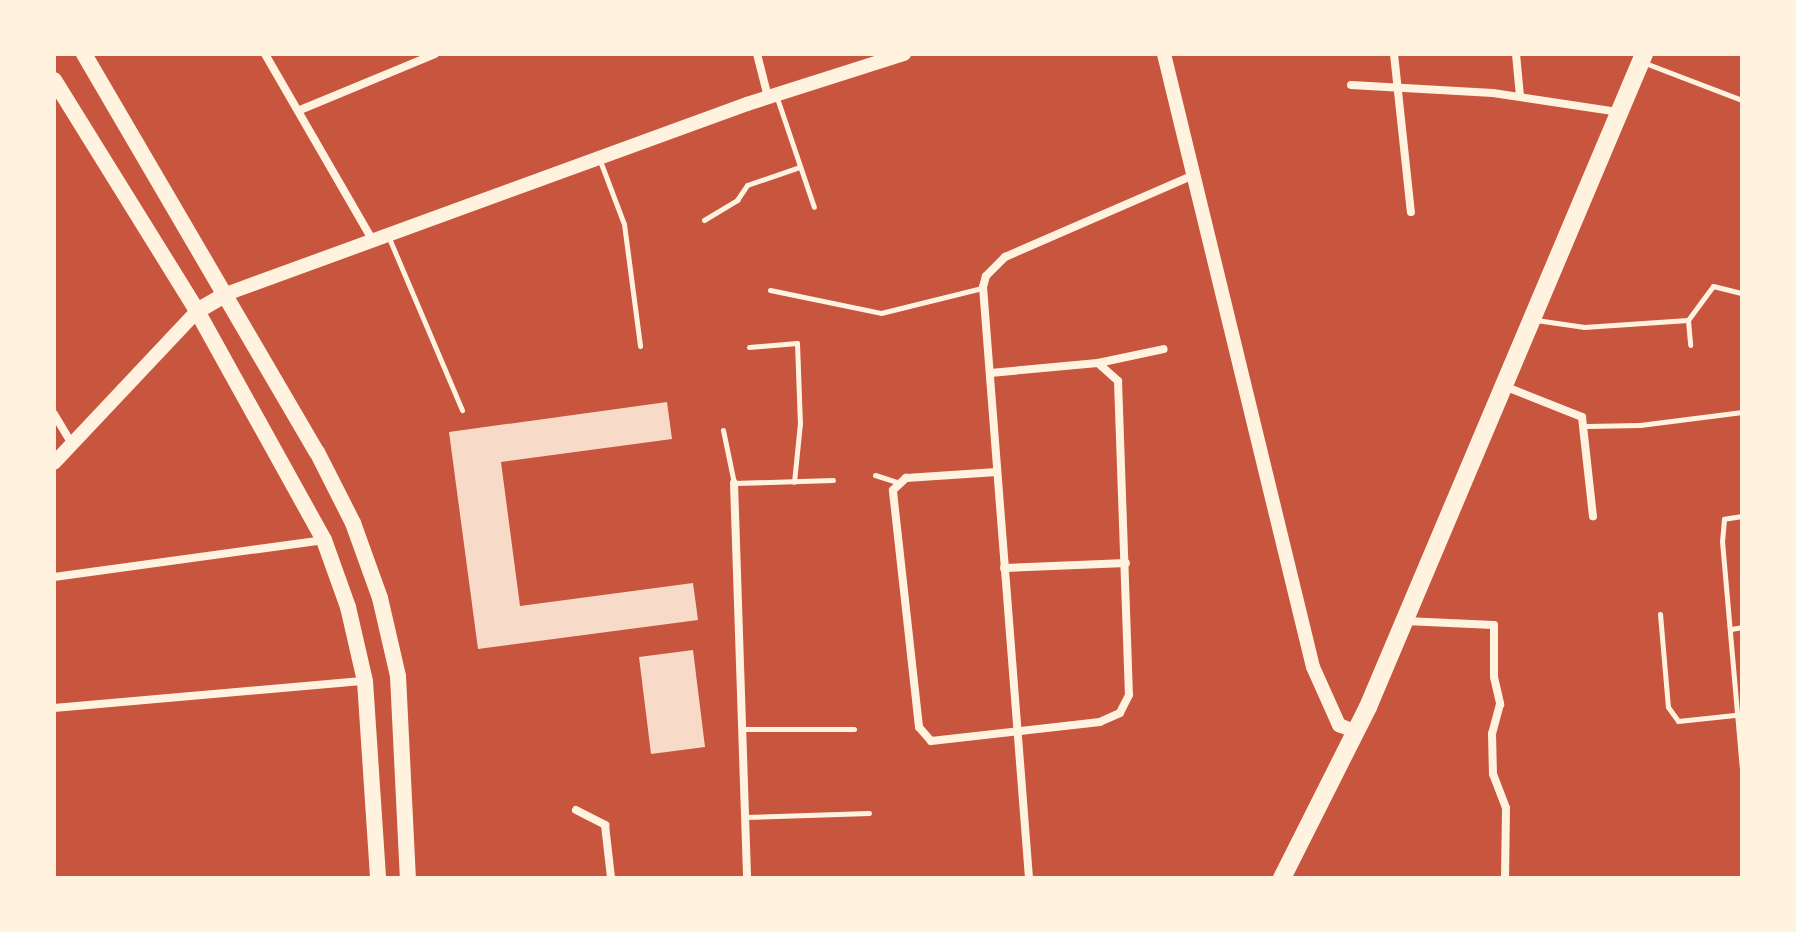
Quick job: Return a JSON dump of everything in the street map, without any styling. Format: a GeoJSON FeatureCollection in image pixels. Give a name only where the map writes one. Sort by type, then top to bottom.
{"type":"FeatureCollection","features":[{"type":"Feature","properties":{"kind":"main road"},"geometry":{"type":"LineString","coordinates":[[84,54],[336,487],[380,598],[403,713],[408,878]]}},
{"type":"Feature","properties":{"kind":"main road"},"geometry":{"type":"LineString","coordinates":[[1282,878],[1356,732],[1642,58]]}},
{"type":"Feature","properties":{"kind":"main road"},"geometry":{"type":"LineString","coordinates":[[56,89],[197,311],[324,540],[348,607],[365,681],[378,878]]}},
{"type":"Feature","properties":{"kind":"main road"},"geometry":{"type":"LineString","coordinates":[[197,311],[226,294]]}},
{"type":"Feature","properties":{"kind":"street"},"geometry":{"type":"LineString","coordinates":[[265,54],[372,239]]}},
{"type":"Feature","properties":{"kind":"street"},"geometry":{"type":"LineString","coordinates":[[300,110],[435,54]]}},
{"type":"Feature","properties":{"kind":"street"},"geometry":{"type":"LineString","coordinates":[[757,54],[771,96]]}},
{"type":"Feature","properties":{"kind":"street"},"geometry":{"type":"LineString","coordinates":[[226,294],[771,96],[904,54]]}},
{"type":"Feature","properties":{"kind":"street"},"geometry":{"type":"LineString","coordinates":[[1164,54],[1191,176],[1313,667],[1339,725],[1356,732]]}},
{"type":"Feature","properties":{"kind":"street"},"geometry":{"type":"LineString","coordinates":[[1394,54],[1411,212]]}},
{"type":"Feature","properties":{"kind":"street"},"geometry":{"type":"LineString","coordinates":[[1516,54],[1520,96]]}},
{"type":"Feature","properties":{"kind":"street"},"geometry":{"type":"LineString","coordinates":[[1351,85],[1520,96],[1618,112]]}},
{"type":"Feature","properties":{"kind":"street"},"geometry":{"type":"LineString","coordinates":[[1029,878],[983,287],[986,276],[1005,257],[1191,176]]}},
{"type":"Feature","properties":{"kind":"street"},"geometry":{"type":"LineString","coordinates":[[54,463],[197,311]]}},
{"type":"Feature","properties":{"kind":"street"},"geometry":{"type":"LineString","coordinates":[[990,373],[1098,363],[1164,349]]}},
{"type":"Feature","properties":{"kind":"street"},"geometry":{"type":"LineString","coordinates":[[997,472],[915,477],[899,483],[891,499],[921,734],[938,741],[1100,722],[1126,706],[1126,563],[1120,389],[1113,373],[1098,363]]}},
{"type":"Feature","properties":{"kind":"street"},"geometry":{"type":"LineString","coordinates":[[1503,386],[1574,410],[1586,426],[1586,483],[1593,516]]}},
{"type":"Feature","properties":{"kind":"street"},"geometry":{"type":"LineString","coordinates":[[54,414],[73,444]]}},
{"type":"Feature","properties":{"kind":"street"},"geometry":{"type":"LineString","coordinates":[[734,483],[747,878]]}},
{"type":"Feature","properties":{"kind":"street"},"geometry":{"type":"LineString","coordinates":[[54,577],[324,540]]}},
{"type":"Feature","properties":{"kind":"street"},"geometry":{"type":"LineString","coordinates":[[1004,568],[1126,563]]}},
{"type":"Feature","properties":{"kind":"street"},"geometry":{"type":"LineString","coordinates":[[1404,621],[1494,625],[1494,677],[1500,704],[1492,734],[1493,774],[1506,808],[1505,878]]}},
{"type":"Feature","properties":{"kind":"street"},"geometry":{"type":"LineString","coordinates":[[54,708],[365,681]]}},
{"type":"Feature","properties":{"kind":"street"},"geometry":{"type":"LineString","coordinates":[[576,810],[605,825],[611,878]]}},
{"type":"Feature","properties":{"kind":"lane"},"geometry":{"type":"LineString","coordinates":[[1642,58],[1742,100]]}},
{"type":"Feature","properties":{"kind":"lane"},"geometry":{"type":"LineString","coordinates":[[771,96],[814,207]]}},
{"type":"Feature","properties":{"kind":"lane"},"geometry":{"type":"LineString","coordinates":[[599,157],[624,224],[640,346]]}},
{"type":"Feature","properties":{"kind":"lane"},"geometry":{"type":"LineString","coordinates":[[704,220],[737,200],[747,185],[800,167]]}},
{"type":"Feature","properties":{"kind":"lane"},"geometry":{"type":"LineString","coordinates":[[387,233],[462,410]]}},
{"type":"Feature","properties":{"kind":"lane"},"geometry":{"type":"LineString","coordinates":[[1690,345],[1688,320],[1713,286],[1742,293]]}},
{"type":"Feature","properties":{"kind":"lane"},"geometry":{"type":"LineString","coordinates":[[770,290],[881,313],[983,287]]}},
{"type":"Feature","properties":{"kind":"lane"},"geometry":{"type":"LineString","coordinates":[[1531,319],[1584,327],[1688,320]]}},
{"type":"Feature","properties":{"kind":"lane"},"geometry":{"type":"LineString","coordinates":[[749,347],[797,343],[800,423],[794,482]]}},
{"type":"Feature","properties":{"kind":"lane"},"geometry":{"type":"LineString","coordinates":[[1586,426],[1640,425],[1742,412]]}},
{"type":"Feature","properties":{"kind":"lane"},"geometry":{"type":"LineString","coordinates":[[723,430],[734,483],[833,480]]}},
{"type":"Feature","properties":{"kind":"lane"},"geometry":{"type":"LineString","coordinates":[[875,475],[899,483]]}},
{"type":"Feature","properties":{"kind":"lane"},"geometry":{"type":"LineString","coordinates":[[1742,516],[1724,519],[1735,715],[1742,768]]}},
{"type":"Feature","properties":{"kind":"lane"},"geometry":{"type":"LineString","coordinates":[[1660,614],[1668,707],[1678,721],[1735,715]]}},
{"type":"Feature","properties":{"kind":"lane"},"geometry":{"type":"LineString","coordinates":[[1731,629],[1742,627]]}},
{"type":"Feature","properties":{"kind":"lane"},"geometry":{"type":"LineString","coordinates":[[742,729],[854,729]]}},
{"type":"Feature","properties":{"kind":"lane"},"geometry":{"type":"LineString","coordinates":[[745,817],[869,813]]}},
{"type":"Feature","properties":{"kind":"building"},"geometry":{"type":"Polygon","coordinates":[[[667,402],[672,439],[501,462],[520,606],[693,583],[698,620],[478,649],[449,432],[667,402]]]}},
{"type":"Feature","properties":{"kind":"building"},"geometry":{"type":"Polygon","coordinates":[[[693,650],[705,747],[651,754],[639,657],[693,650]]]}}]}
